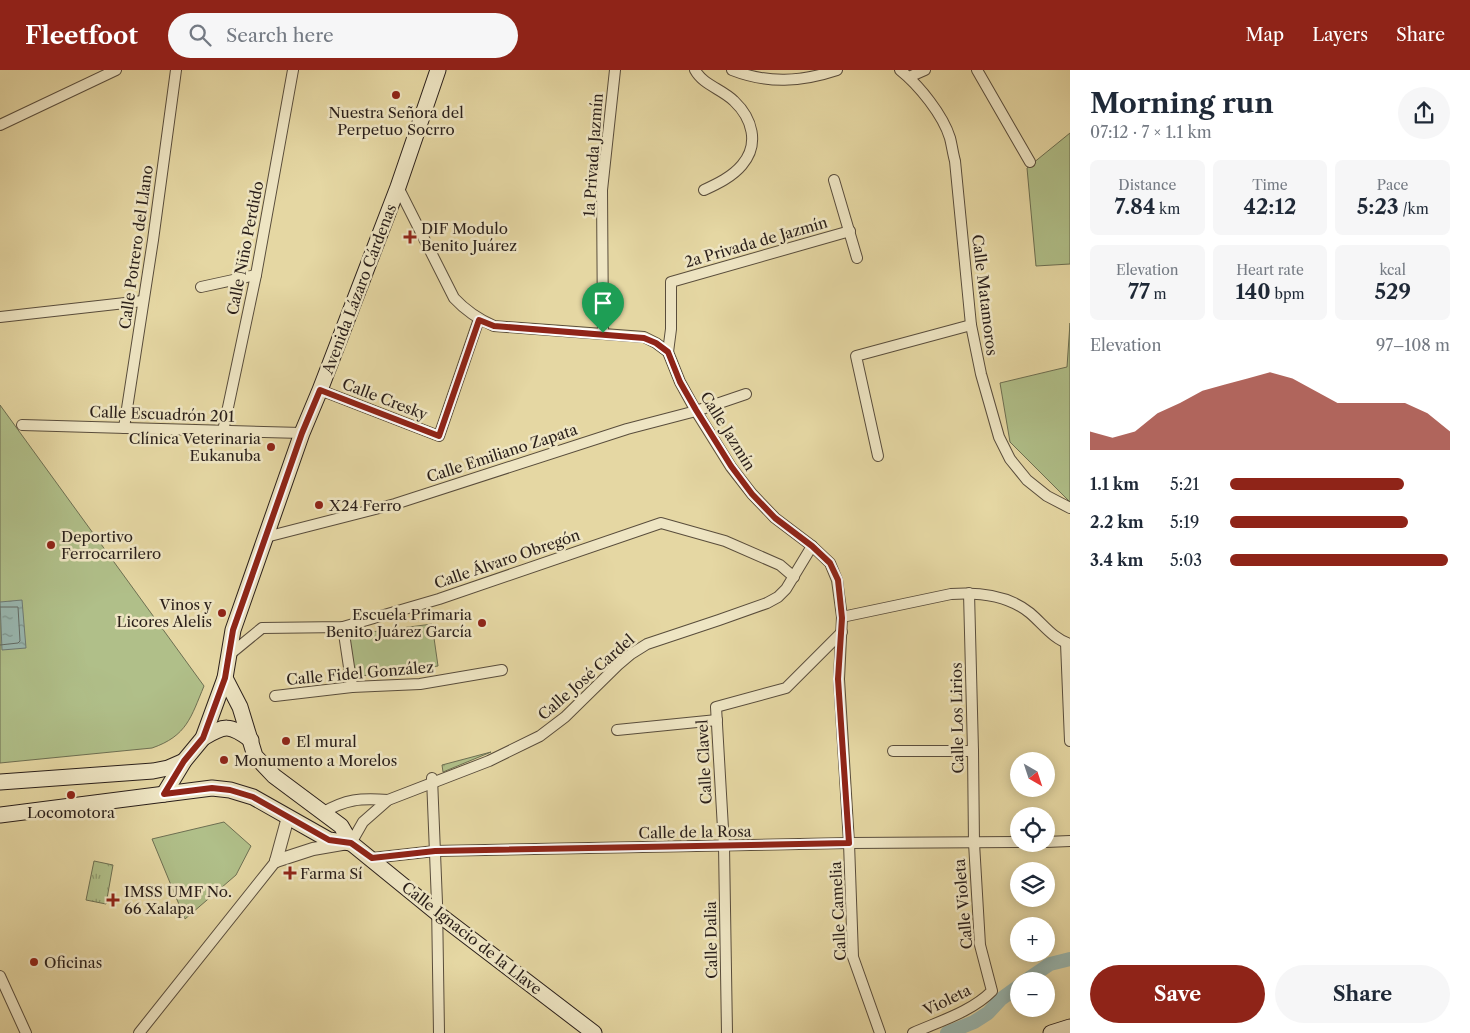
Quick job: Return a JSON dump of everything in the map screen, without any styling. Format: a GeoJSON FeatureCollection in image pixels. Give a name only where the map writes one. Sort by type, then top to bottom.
{"type":"FeatureCollection","features":[{"type":"Feature","properties":{"kind":"main road","name":"Avenida Lázaro Cárdenas"},"geometry":{"type":"LineString","coordinates":[[203,738],[225,678],[233,630],[302,433],[398,187],[438,70]]}},
{"type":"Feature","properties":{"kind":"main road"},"geometry":{"type":"LineString","coordinates":[[225,678],[240,707],[251,740]]}},
{"type":"Feature","properties":{"kind":"main road"},"geometry":{"type":"LineString","coordinates":[[164,794],[184,761],[203,738],[222,727],[239,731],[251,740]]}},
{"type":"Feature","properties":{"kind":"main road","name":"Calle Ignacio de la Llave"},"geometry":{"type":"LineString","coordinates":[[251,740],[255,756],[274,776],[340,826],[351,843],[372,858],[437,913],[594,1033]]}},
{"type":"Feature","properties":{"kind":"main road"},"geometry":{"type":"LineString","coordinates":[[0,782],[154,771],[168,768],[184,761]]}},
{"type":"Feature","properties":{"kind":"main road","name":"Calle Ignacio de la Llave"},"geometry":{"type":"LineString","coordinates":[[0,815],[212,788],[230,790],[253,797],[329,840],[351,843]]}},
{"type":"Feature","properties":{"kind":"main road"},"geometry":{"type":"LineString","coordinates":[[288,817],[293,792]]}},
{"type":"Feature","properties":{"kind":"main road"},"geometry":{"type":"LineString","coordinates":[[1051,1033],[1070,1027]]}},
{"type":"Feature","properties":{"kind":"street"},"geometry":{"type":"LineString","coordinates":[[0,125],[116,70]]}},
{"type":"Feature","properties":{"kind":"street","name":"Calle Potrero del Llano"},"geometry":{"type":"LineString","coordinates":[[124,428],[153,240],[176,70]]}},
{"type":"Feature","properties":{"kind":"street","name":"Calle Niño Perdido"},"geometry":{"type":"LineString","coordinates":[[223,431],[256,275],[294,70]]}},
{"type":"Feature","properties":{"kind":"street","name":"1a Privada Jazmín"},"geometry":{"type":"LineString","coordinates":[[603,333],[602,190],[615,70]]}},
{"type":"Feature","properties":{"kind":"street"},"geometry":{"type":"LineString","coordinates":[[695,70],[699,77],[738,105],[747,115],[752,132],[751,149],[742,165],[725,180],[704,190]]}},
{"type":"Feature","properties":{"kind":"street"},"geometry":{"type":"LineString","coordinates":[[732,70],[750,77],[789,80],[826,74],[837,70]]}},
{"type":"Feature","properties":{"kind":"street","name":"Calle Matamoros"},"geometry":{"type":"LineString","coordinates":[[900,70],[909,77],[941,118],[950,138],[955,161],[971,325],[981,374],[999,437],[1010,460],[1027,480],[1047,496],[1070,508]]}},
{"type":"Feature","properties":{"kind":"street"},"geometry":{"type":"LineString","coordinates":[[909,77],[925,70]]}},
{"type":"Feature","properties":{"kind":"street"},"geometry":{"type":"LineString","coordinates":[[976,70],[1030,162]]}},
{"type":"Feature","properties":{"kind":"street"},"geometry":{"type":"LineString","coordinates":[[834,180],[857,258]]}},
{"type":"Feature","properties":{"kind":"street"},"geometry":{"type":"LineString","coordinates":[[398,187],[454,298],[467,312],[479,320],[494,326],[603,333],[644,338],[656,343],[668,352]]}},
{"type":"Feature","properties":{"kind":"street","name":"2a Privada de Jazmín"},"geometry":{"type":"LineString","coordinates":[[668,352],[671,328],[671,282],[850,231]]}},
{"type":"Feature","properties":{"kind":"street"},"geometry":{"type":"LineString","coordinates":[[201,287],[256,275]]}},
{"type":"Feature","properties":{"kind":"street"},"geometry":{"type":"LineString","coordinates":[[0,317],[143,301]]}},
{"type":"Feature","properties":{"kind":"street","name":"Calle Cresky"},"geometry":{"type":"LineString","coordinates":[[320,390],[439,436],[479,320]]}},
{"type":"Feature","properties":{"kind":"street"},"geometry":{"type":"LineString","coordinates":[[878,456],[856,356],[971,325]]}},
{"type":"Feature","properties":{"kind":"street","name":"Calle Jazmín"},"geometry":{"type":"LineString","coordinates":[[668,352],[680,382],[731,466],[752,494],[775,518],[812,546],[830,563],[838,580],[842,618],[838,679],[849,843]]}},
{"type":"Feature","properties":{"kind":"street","name":"Calle Emiliano Zapata"},"geometry":{"type":"LineString","coordinates":[[266,537],[395,504],[627,429],[746,394]]}},
{"type":"Feature","properties":{"kind":"street","name":"Calle Escuadrón 201"},"geometry":{"type":"LineString","coordinates":[[22,425],[302,433]]}},
{"type":"Feature","properties":{"kind":"street","name":"Calle Álvaro Obregón"},"geometry":{"type":"LineString","coordinates":[[228,656],[262,628],[343,627],[439,599],[661,523],[725,541],[780,564],[794,577]]}},
{"type":"Feature","properties":{"kind":"street","name":"Calle José Cardel"},"geometry":{"type":"LineString","coordinates":[[351,843],[363,822],[388,800],[432,781],[489,761],[540,736],[565,717],[618,665],[647,644],[767,603],[778,597],[794,577],[812,546]]}},
{"type":"Feature","properties":{"kind":"street"},"geometry":{"type":"LineString","coordinates":[[842,618],[951,594],[969,593],[994,596],[1013,602],[1029,612],[1052,634],[1068,643],[1070,741]]}},
{"type":"Feature","properties":{"kind":"street","name":"Calle Los Lirios"},"geometry":{"type":"LineString","coordinates":[[969,593],[974,843]]}},
{"type":"Feature","properties":{"kind":"street"},"geometry":{"type":"LineString","coordinates":[[343,627],[352,687]]}},
{"type":"Feature","properties":{"kind":"street","name":"Calle Clavel"},"geometry":{"type":"LineString","coordinates":[[724,846],[716,707],[786,688],[842,632]]}},
{"type":"Feature","properties":{"kind":"street","name":"Calle Fidel González"},"geometry":{"type":"LineString","coordinates":[[274,696],[352,687],[420,684],[502,670]]}},
{"type":"Feature","properties":{"kind":"street"},"geometry":{"type":"LineString","coordinates":[[617,730],[717,720]]}},
{"type":"Feature","properties":{"kind":"street"},"geometry":{"type":"LineString","coordinates":[[893,751],[973,751]]}},
{"type":"Feature","properties":{"kind":"street"},"geometry":{"type":"LineString","coordinates":[[432,781],[439,1033]]}},
{"type":"Feature","properties":{"kind":"street","name":"Calle José Cardel"},"geometry":{"type":"LineString","coordinates":[[322,813],[336,804],[364,798],[388,800]]}},
{"type":"Feature","properties":{"kind":"street"},"geometry":{"type":"LineString","coordinates":[[139,1033],[276,861],[288,817]]}},
{"type":"Feature","properties":{"kind":"street"},"geometry":{"type":"LineString","coordinates":[[1055,842],[1070,841]]}},
{"type":"Feature","properties":{"kind":"street","name":"Calle de la Rosa"},"geometry":{"type":"LineString","coordinates":[[372,858],[435,851],[849,843],[1010,842]]}},
{"type":"Feature","properties":{"kind":"street"},"geometry":{"type":"LineString","coordinates":[[276,861],[313,849],[351,843]]}},
{"type":"Feature","properties":{"kind":"street","name":"Calle Camelia"},"geometry":{"type":"LineString","coordinates":[[849,843],[853,957],[880,1033]]}},
{"type":"Feature","properties":{"kind":"street","name":"Calle Violeta"},"geometry":{"type":"LineString","coordinates":[[974,843],[980,946],[992,991]]}},
{"type":"Feature","properties":{"kind":"street","name":"Calle Dalia"},"geometry":{"type":"LineString","coordinates":[[724,846],[728,1033]]}},
{"type":"Feature","properties":{"kind":"street"},"geometry":{"type":"LineString","coordinates":[[0,976],[26,1033]]}},
{"type":"Feature","properties":{"kind":"street","name":"Violeta"},"geometry":{"type":"LineString","coordinates":[[913,1033],[969,1009],[985,999],[992,991]]}},
{"type":"Feature","properties":{"kind":"green space"},"geometry":{"type":"Polygon","coordinates":[[[1070,133],[1070,264],[1036,266],[1027,168],[1070,133]]]}},
{"type":"Feature","properties":{"kind":"green space"},"geometry":{"type":"Polygon","coordinates":[[[1070,323],[1070,502],[1010,442],[1000,383],[1067,367],[1070,323]]]}},
{"type":"Feature","properties":{"kind":"green space","name":"Deportivo Ferrocarrilero"},"geometry":{"type":"Polygon","coordinates":[[[0,405],[204,686],[186,724],[173,738],[164,743],[152,748],[0,763],[0,405]]]}},
{"type":"Feature","properties":{"kind":"green space"},"geometry":{"type":"Polygon","coordinates":[[[432,624],[438,666],[354,677],[348,635],[432,624]]]}},
{"type":"Feature","properties":{"kind":"green space"},"geometry":{"type":"Polygon","coordinates":[[[491,752],[443,772],[442,765],[491,752]]]}},
{"type":"Feature","properties":{"kind":"green space"},"geometry":{"type":"Polygon","coordinates":[[[224,822],[251,846],[236,875],[185,919],[152,839],[224,822]]]}},
{"type":"Feature","properties":{"kind":"green space"},"geometry":{"type":"Polygon","coordinates":[[[94,861],[113,865],[106,904],[86,900],[94,861]]]}},
{"type":"Feature","properties":{"kind":"water"},"geometry":{"type":"Polygon","coordinates":[[[22,600],[26,648],[2,650],[0,602],[22,600]]]}},
{"type":"Feature","properties":{"kind":"waterway"},"geometry":{"type":"LineString","coordinates":[[1038,972],[1050,964],[1070,959]]}},
{"type":"Feature","properties":{"kind":"waterway"},"geometry":{"type":"LineString","coordinates":[[947,1033],[974,1022],[988,1013],[1010,992]]}},
{"type":"Feature","properties":{"kind":"place","name":"Nuestra Señora del Perpetuo Socrro"},"geometry":{"type":"Point","coordinates":[396,95]}},
{"type":"Feature","properties":{"kind":"place","name":"DIF Modulo Benito Juárez"},"geometry":{"type":"Point","coordinates":[410,237]}},
{"type":"Feature","properties":{"kind":"place","name":"Clínica Veterinaria Eukanuba"},"geometry":{"type":"Point","coordinates":[271,447]}},
{"type":"Feature","properties":{"kind":"place","name":"X24 Ferro"},"geometry":{"type":"Point","coordinates":[319,505]}},
{"type":"Feature","properties":{"kind":"place","name":"Deportivo Ferrocarrilero"},"geometry":{"type":"Point","coordinates":[51,545]}},
{"type":"Feature","properties":{"kind":"place","name":"Vinos y Licores Alelis"},"geometry":{"type":"Point","coordinates":[222,613]}},
{"type":"Feature","properties":{"kind":"place","name":"Escuela Primaria Benito Juárez García"},"geometry":{"type":"Point","coordinates":[482,623]}},
{"type":"Feature","properties":{"kind":"place","name":"El mural"},"geometry":{"type":"Point","coordinates":[286,741]}},
{"type":"Feature","properties":{"kind":"place","name":"Monumento a Morelos"},"geometry":{"type":"Point","coordinates":[224,760]}},
{"type":"Feature","properties":{"kind":"place","name":"Locomotora"},"geometry":{"type":"Point","coordinates":[71,795]}},
{"type":"Feature","properties":{"kind":"place","name":"Farma Sí"},"geometry":{"type":"Point","coordinates":[290,873]}},
{"type":"Feature","properties":{"kind":"place","name":"IMSS UMF No. 66 Xalapa"},"geometry":{"type":"Point","coordinates":[113,900]}},
{"type":"Feature","properties":{"kind":"place","name":"Oficinas"},"geometry":{"type":"Point","coordinates":[34,962]}},
{"type":"Feature","properties":{"kind":"route"},"geometry":{"type":"LineString","coordinates":[[479,320],[494,326],[508,328],[603,333],[644,338],[656,343],[668,352],[680,382],[696,410],[731,466],[752,494],[775,518],[812,546],[830,563],[838,580],[842,618],[838,679],[849,843],[435,851],[372,858],[351,843],[329,840],[253,797],[230,790],[212,788],[164,794],[184,761],[203,738],[225,678],[233,630],[302,433],[320,390],[439,436],[479,320]]}}]}
